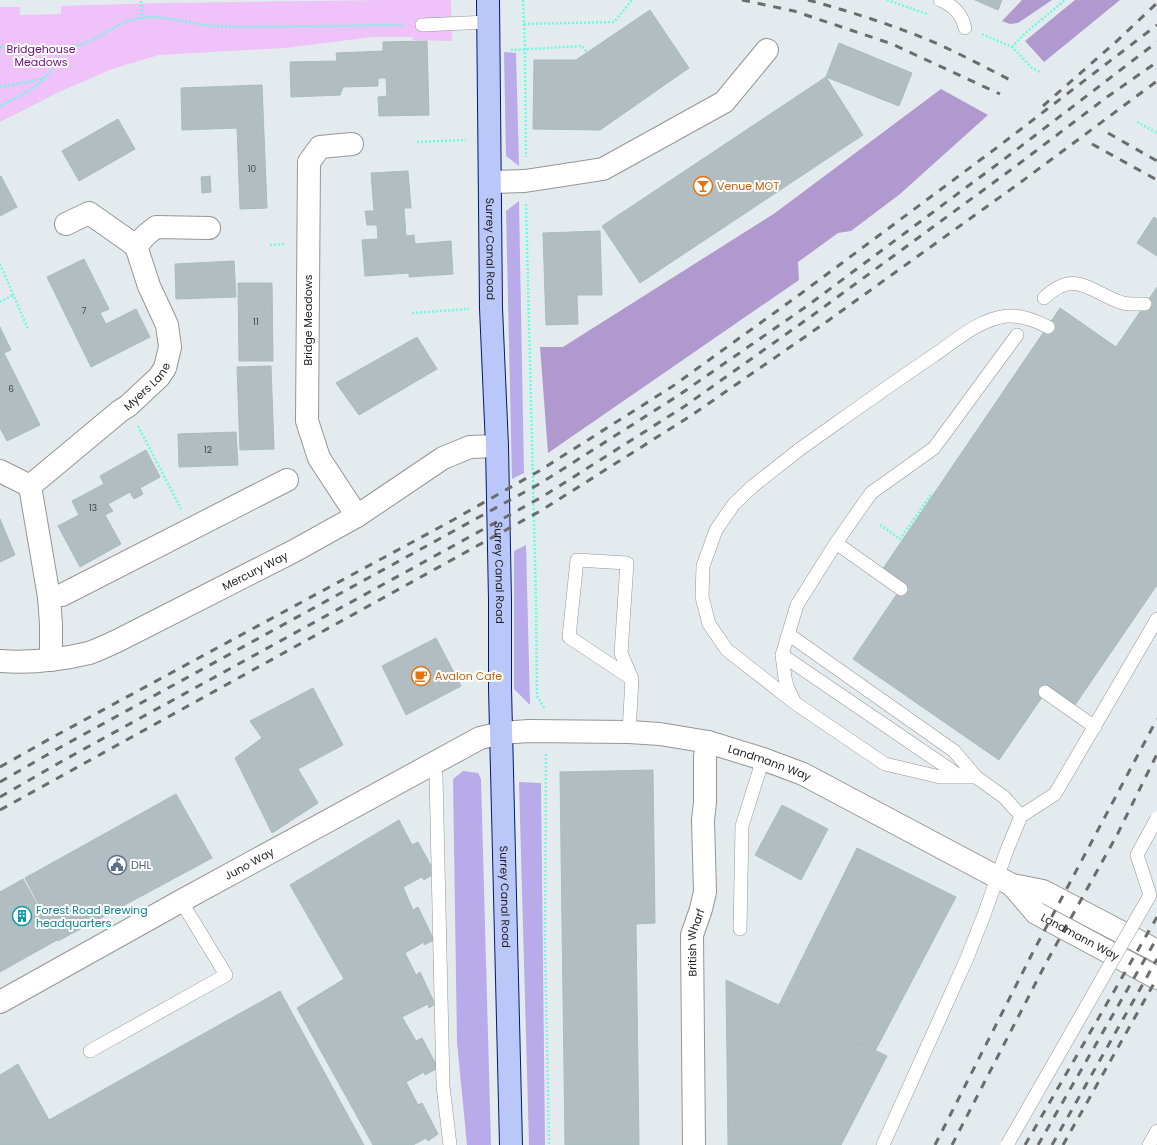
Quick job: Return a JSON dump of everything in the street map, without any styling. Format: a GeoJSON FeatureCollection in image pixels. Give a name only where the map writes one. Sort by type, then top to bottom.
{"type":"FeatureCollection","features":[{"type":"Feature","properties":{"kind":"street","name":"Surrey Canal Road"},"geometry":{"type":"LineString","coordinates":[[488,0],[491,308],[497,446],[511,1145]]}},
{"type":"Feature","properties":{"kind":"street"},"geometry":{"type":"LineString","coordinates":[[490,182],[526,181],[603,169],[724,102],[767,50]]}},
{"type":"Feature","properties":{"kind":"street","name":"Bridge Meadows"},"geometry":{"type":"LineString","coordinates":[[352,144],[320,147],[309,162],[307,421],[319,458],[357,516]]}},
{"type":"Feature","properties":{"kind":"street"},"geometry":{"type":"LineString","coordinates":[[66,224],[89,213],[136,246],[146,234],[156,227],[209,228]]}},
{"type":"Feature","properties":{"kind":"street","name":"Myers Lane"},"geometry":{"type":"LineString","coordinates":[[30,486],[128,406],[159,378],[165,368],[170,347],[167,325],[149,286],[136,246]]}},
{"type":"Feature","properties":{"kind":"street","name":"Mercury Way"},"geometry":{"type":"LineString","coordinates":[[0,661],[20,662],[51,660],[90,652],[117,641],[294,551],[357,516],[443,458],[470,447],[497,446]]}},
{"type":"Feature","properties":{"kind":"street"},"geometry":{"type":"LineString","coordinates":[[0,471],[30,486],[49,596],[51,660]]}},
{"type":"Feature","properties":{"kind":"street"},"geometry":{"type":"LineString","coordinates":[[49,596],[62,595],[287,480]]}},
{"type":"Feature","properties":{"kind":"street","name":"Landmann Way"},"geometry":{"type":"LineString","coordinates":[[502,733],[534,731],[629,732],[660,734],[708,742],[763,759],[803,774],[1005,882],[1043,891],[1157,951]]}},
{"type":"Feature","properties":{"kind":"street","name":"Juno Way"},"geometry":{"type":"LineString","coordinates":[[0,1002],[430,764],[480,738],[502,733]]}},
{"type":"Feature","properties":{"kind":"street","name":"British Wharf"},"geometry":{"type":"LineString","coordinates":[[694,1145],[692,935],[705,892],[703,820],[705,802],[705,756],[708,742]]}},
{"type":"Feature","properties":{"kind":"street","name":"Landmann Way"},"geometry":{"type":"LineString","coordinates":[[1005,882],[1036,913],[1157,978]]}},
{"type":"Feature","properties":{"kind":"lane"},"geometry":{"type":"LineString","coordinates":[[940,0],[958,12],[963,20],[965,28]]}},
{"type":"Feature","properties":{"kind":"lane"},"geometry":{"type":"LineString","coordinates":[[422,25],[488,22]]}},
{"type":"Feature","properties":{"kind":"lane"},"geometry":{"type":"LineString","coordinates":[[1044,298],[1057,288],[1073,283],[1082,284],[1121,303],[1145,304]]}},
{"type":"Feature","properties":{"kind":"lane"},"geometry":{"type":"LineString","coordinates":[[976,777],[940,777],[885,764],[795,703],[726,650],[709,624],[702,597],[703,566],[716,530],[734,504],[752,486],[800,449],[908,373],[977,326],[991,320],[1007,316],[1023,316],[1048,327]]}},
{"type":"Feature","properties":{"kind":"lane"},"geometry":{"type":"LineString","coordinates":[[795,703],[788,689],[785,678],[782,655],[797,605],[836,543],[871,493],[934,448],[1017,335]]}},
{"type":"Feature","properties":{"kind":"lane"},"geometry":{"type":"LineString","coordinates":[[836,543],[900,589]]}},
{"type":"Feature","properties":{"kind":"lane"},"geometry":{"type":"LineString","coordinates":[[629,732],[632,679],[621,653],[627,563],[577,560],[569,637],[632,679]]}},
{"type":"Feature","properties":{"kind":"lane"},"geometry":{"type":"LineString","coordinates":[[883,1145],[984,915],[1005,882],[1021,816],[1056,794],[1157,619]]}},
{"type":"Feature","properties":{"kind":"lane"},"geometry":{"type":"LineString","coordinates":[[788,634],[954,751],[976,777],[1004,797],[1021,816]]}},
{"type":"Feature","properties":{"kind":"lane"},"geometry":{"type":"LineString","coordinates":[[782,655],[961,777]]}},
{"type":"Feature","properties":{"kind":"lane"},"geometry":{"type":"LineString","coordinates":[[1045,692],[1095,727]]}},
{"type":"Feature","properties":{"kind":"lane"},"geometry":{"type":"LineString","coordinates":[[740,929],[742,826],[763,759]]}},
{"type":"Feature","properties":{"kind":"lane"},"geometry":{"type":"LineString","coordinates":[[430,764],[436,775],[443,1086],[450,1145]]}},
{"type":"Feature","properties":{"kind":"lane"},"geometry":{"type":"LineString","coordinates":[[1007,1145],[1150,895],[1137,855],[1157,818]]}},
{"type":"Feature","properties":{"kind":"lane"},"geometry":{"type":"LineString","coordinates":[[90,1051],[226,975],[181,901]]}},
{"type":"Feature","properties":{"kind":"lane"},"geometry":{"type":"LineString","coordinates":[[1149,1145],[1157,1131]]}},
{"type":"Feature","properties":{"kind":"path"},"geometry":{"type":"LineString","coordinates":[[523,0],[537,696],[546,712]]}},
{"type":"Feature","properties":{"kind":"path"},"geometry":{"type":"LineString","coordinates":[[524,24],[614,22],[632,0]]}},
{"type":"Feature","properties":{"kind":"path"},"geometry":{"type":"LineString","coordinates":[[1041,73],[1031,67],[1012,47],[1022,36],[1064,0]]}},
{"type":"Feature","properties":{"kind":"path"},"geometry":{"type":"LineString","coordinates":[[141,1],[142,18]]}},
{"type":"Feature","properties":{"kind":"path"},"geometry":{"type":"LineString","coordinates":[[0,47],[34,50],[59,50],[86,42],[130,20],[142,18],[157,18],[205,25],[238,27],[422,25]]}},
{"type":"Feature","properties":{"kind":"path"},"geometry":{"type":"LineString","coordinates":[[525,49],[582,46],[587,52]]}},
{"type":"Feature","properties":{"kind":"path"},"geometry":{"type":"LineString","coordinates":[[0,106],[27,92],[47,77],[58,57],[59,50]]}},
{"type":"Feature","properties":{"kind":"path"},"geometry":{"type":"LineString","coordinates":[[0,87],[47,77]]}},
{"type":"Feature","properties":{"kind":"path"},"geometry":{"type":"LineString","coordinates":[[1137,122],[1157,133]]}},
{"type":"Feature","properties":{"kind":"path"},"geometry":{"type":"LineString","coordinates":[[417,142],[489,140]]}},
{"type":"Feature","properties":{"kind":"path"},"geometry":{"type":"LineString","coordinates":[[0,264],[28,329]]}},
{"type":"Feature","properties":{"kind":"path"},"geometry":{"type":"LineString","coordinates":[[0,302],[13,295]]}},
{"type":"Feature","properties":{"kind":"path"},"geometry":{"type":"LineString","coordinates":[[412,313],[491,308]]}},
{"type":"Feature","properties":{"kind":"path"},"geometry":{"type":"LineString","coordinates":[[128,406],[191,528]]}},
{"type":"Feature","properties":{"kind":"path"},"geometry":{"type":"LineString","coordinates":[[880,525],[900,539],[932,493]]}},
{"type":"Feature","properties":{"kind":"path"},"geometry":{"type":"LineString","coordinates":[[546,750],[545,945],[549,1145]]}},
{"type":"Feature","properties":{"kind":"shaded area"},"geometry":{"type":"Polygon","coordinates":[[[1022,0],[1052,0],[1018,23],[1010,24],[1002,21],[1022,0]]]}},
{"type":"Feature","properties":{"kind":"shaded area"},"geometry":{"type":"Polygon","coordinates":[[[1075,0],[1120,0],[1044,62],[1025,41],[1075,0]]]}},
{"type":"Feature","properties":{"kind":"shaded area"},"geometry":{"type":"Polygon","coordinates":[[[504,52],[516,53],[519,166],[506,156],[504,52]]]}},
{"type":"Feature","properties":{"kind":"shaded area"},"geometry":{"type":"Polygon","coordinates":[[[941,89],[988,115],[900,194],[851,231],[838,233],[798,262],[799,280],[548,453],[540,347],[563,347],[775,213],[941,89]]]}},
{"type":"Feature","properties":{"kind":"shaded area"},"geometry":{"type":"Polygon","coordinates":[[[519,201],[524,473],[512,479],[506,211],[519,201]]]}},
{"type":"Feature","properties":{"kind":"shaded area"},"geometry":{"type":"Polygon","coordinates":[[[526,545],[530,705],[514,689],[514,551],[526,545]]]}},
{"type":"Feature","properties":{"kind":"shaded area"},"geometry":{"type":"Polygon","coordinates":[[[463,771],[478,773],[481,779],[491,1145],[467,1145],[457,1042],[453,779],[463,771]]]}},
{"type":"Feature","properties":{"kind":"shaded area"},"geometry":{"type":"Polygon","coordinates":[[[519,782],[541,783],[545,1145],[529,1145],[519,782]]]}},
{"type":"Feature","properties":{"kind":"green space","name":"Bridgehouse Meadows"},"geometry":{"type":"Polygon","coordinates":[[[451,0],[452,41],[413,40],[412,37],[373,37],[285,48],[159,55],[112,69],[59,92],[0,122],[0,7],[20,7],[20,15],[61,14],[61,6],[451,0]]]}},
{"type":"Feature","properties":{"kind":"building"},"geometry":{"type":"Polygon","coordinates":[[[975,0],[1002,0],[998,10],[975,0]]]}},
{"type":"Feature","properties":{"kind":"building"},"geometry":{"type":"Polygon","coordinates":[[[650,10],[689,68],[600,130],[533,129],[534,60],[576,60],[650,10]]]}},
{"type":"Feature","properties":{"kind":"building"},"geometry":{"type":"Polygon","coordinates":[[[427,41],[429,115],[379,116],[378,97],[387,96],[386,78],[378,78],[378,86],[343,87],[340,95],[291,97],[290,62],[337,61],[336,53],[383,51],[383,42],[427,41]]]}},
{"type":"Feature","properties":{"kind":"building"},"geometry":{"type":"Polygon","coordinates":[[[839,43],[912,73],[899,106],[826,77],[839,43]]]}},
{"type":"Feature","properties":{"kind":"building"},"geometry":{"type":"Polygon","coordinates":[[[826,77],[863,135],[640,283],[602,226],[826,77]]]}},
{"type":"Feature","properties":{"kind":"building"},"geometry":{"type":"Polygon","coordinates":[[[262,85],[267,208],[240,209],[237,128],[182,130],[181,88],[262,85]]]}},
{"type":"Feature","properties":{"kind":"building"},"geometry":{"type":"Polygon","coordinates":[[[118,119],[135,149],[79,181],[62,151],[118,119]]]}},
{"type":"Feature","properties":{"kind":"building"},"geometry":{"type":"Polygon","coordinates":[[[408,171],[411,208],[404,208],[406,236],[414,235],[415,244],[451,241],[453,274],[409,277],[409,273],[365,276],[362,240],[378,239],[377,225],[367,225],[365,211],[374,211],[371,173],[408,171]]]}},
{"type":"Feature","properties":{"kind":"building"},"geometry":{"type":"Polygon","coordinates":[[[1,176],[17,207],[0,216],[0,177],[1,176]]]}},
{"type":"Feature","properties":{"kind":"building"},"geometry":{"type":"Polygon","coordinates":[[[210,176],[211,192],[202,193],[201,177],[210,176]]]}},
{"type":"Feature","properties":{"kind":"building"},"geometry":{"type":"Polygon","coordinates":[[[1154,217],[1157,219],[1157,256],[1137,243],[1154,217]]]}},
{"type":"Feature","properties":{"kind":"building"},"geometry":{"type":"Polygon","coordinates":[[[600,231],[602,295],[577,295],[578,324],[546,325],[543,233],[600,231]]]}},
{"type":"Feature","properties":{"kind":"building"},"geometry":{"type":"Polygon","coordinates":[[[84,259],[109,309],[100,313],[106,324],[136,309],[150,337],[91,367],[47,277],[84,259]]]}},
{"type":"Feature","properties":{"kind":"building"},"geometry":{"type":"Polygon","coordinates":[[[234,261],[236,297],[176,299],[175,264],[234,261]]]}},
{"type":"Feature","properties":{"kind":"building"},"geometry":{"type":"Polygon","coordinates":[[[238,283],[272,283],[273,361],[239,361],[238,283]]]}},
{"type":"Feature","properties":{"kind":"building"},"geometry":{"type":"Polygon","coordinates":[[[1157,287],[1157,585],[1075,705],[1049,687],[999,760],[853,659],[903,585],[882,570],[1060,308],[1116,347],[1157,287]]]}},
{"type":"Feature","properties":{"kind":"building"},"geometry":{"type":"Polygon","coordinates":[[[0,327],[11,350],[4,353],[40,425],[7,441],[0,428],[0,327]]]}},
{"type":"Feature","properties":{"kind":"building"},"geometry":{"type":"Polygon","coordinates":[[[417,337],[437,369],[359,415],[336,383],[417,337]]]}},
{"type":"Feature","properties":{"kind":"building"},"geometry":{"type":"Polygon","coordinates":[[[271,366],[274,449],[240,450],[237,367],[271,366]]]}},
{"type":"Feature","properties":{"kind":"building"},"geometry":{"type":"Polygon","coordinates":[[[236,432],[238,465],[179,467],[178,434],[236,432]]]}},
{"type":"Feature","properties":{"kind":"building"},"geometry":{"type":"Polygon","coordinates":[[[146,450],[160,477],[140,488],[143,494],[134,499],[130,492],[108,504],[113,511],[105,515],[121,544],[80,567],[58,526],[79,515],[72,501],[104,484],[100,476],[146,450]]]}},
{"type":"Feature","properties":{"kind":"building"},"geometry":{"type":"Polygon","coordinates":[[[0,519],[15,555],[0,562],[0,519]]]}},
{"type":"Feature","properties":{"kind":"building","name":"Avalon Cafe"},"geometry":{"type":"Polygon","coordinates":[[[436,638],[461,686],[406,715],[382,666],[436,638]]]}},
{"type":"Feature","properties":{"kind":"building"},"geometry":{"type":"Polygon","coordinates":[[[313,688],[343,745],[298,769],[318,803],[272,833],[235,758],[262,738],[250,721],[313,688]]]}},
{"type":"Feature","properties":{"kind":"building"},"geometry":{"type":"Polygon","coordinates":[[[653,770],[655,923],[636,924],[639,1145],[565,1145],[560,772],[653,770]]]}},
{"type":"Feature","properties":{"kind":"building"},"geometry":{"type":"Polygon","coordinates":[[[176,794],[212,858],[58,941],[25,878],[176,794]]]}},
{"type":"Feature","properties":{"kind":"building"},"geometry":{"type":"Polygon","coordinates":[[[782,805],[828,829],[801,880],[755,855],[782,805]]]}},
{"type":"Feature","properties":{"kind":"building"},"geometry":{"type":"Polygon","coordinates":[[[399,820],[412,845],[418,842],[435,873],[424,880],[422,877],[403,887],[413,910],[418,907],[434,940],[424,945],[424,942],[405,953],[416,975],[420,972],[435,1004],[429,1008],[428,1004],[402,1017],[416,1041],[422,1038],[438,1068],[425,1075],[424,1072],[406,1082],[418,1105],[422,1103],[438,1134],[428,1141],[426,1138],[413,1145],[373,1145],[297,1008],[344,979],[290,885],[399,820]]]}},
{"type":"Feature","properties":{"kind":"building"},"geometry":{"type":"Polygon","coordinates":[[[857,848],[956,897],[875,1051],[779,1005],[857,848]]]}},
{"type":"Feature","properties":{"kind":"building","name":"Forest Road Brewing headquarters"},"geometry":{"type":"Polygon","coordinates":[[[23,879],[57,940],[0,972],[0,892],[23,879]]]}},
{"type":"Feature","properties":{"kind":"building"},"geometry":{"type":"Polygon","coordinates":[[[726,980],[887,1056],[841,1145],[728,1145],[726,980]]]}},
{"type":"Feature","properties":{"kind":"building"},"geometry":{"type":"Polygon","coordinates":[[[280,991],[364,1145],[0,1145],[0,1075],[18,1064],[49,1120],[280,991]]]}},
{"type":"Feature","properties":{"kind":"railway"},"geometry":{"type":"LineString","coordinates":[[742,0],[794,11],[892,44],[1000,94]]}},
{"type":"Feature","properties":{"kind":"railway"},"geometry":{"type":"LineString","coordinates":[[808,0],[841,9],[922,37],[1014,82]]}},
{"type":"Feature","properties":{"kind":"railway"},"geometry":{"type":"LineString","coordinates":[[1043,106],[1118,40],[1157,3]]}},
{"type":"Feature","properties":{"kind":"railway"},"geometry":{"type":"LineString","coordinates":[[0,767],[453,520],[539,471],[673,386],[799,295],[995,149],[1157,25]]}},
{"type":"Feature","properties":{"kind":"railway"},"geometry":{"type":"LineString","coordinates":[[0,782],[59,748],[541,483],[679,395],[807,306],[1003,160],[1157,42]]}},
{"type":"Feature","properties":{"kind":"railway"},"geometry":{"type":"LineString","coordinates":[[0,797],[64,760],[542,497],[685,406],[813,315],[1012,169],[1107,97],[1157,62]]}},
{"type":"Feature","properties":{"kind":"railway"},"geometry":{"type":"LineString","coordinates":[[0,810],[542,510],[692,415],[822,325],[1021,182],[1157,81]]}},
{"type":"Feature","properties":{"kind":"railway"},"geometry":{"type":"LineString","coordinates":[[1108,133],[1157,161]]}},
{"type":"Feature","properties":{"kind":"railway"},"geometry":{"type":"LineString","coordinates":[[1092,144],[1157,180]]}},
{"type":"Feature","properties":{"kind":"railway"},"geometry":{"type":"LineString","coordinates":[[935,1145],[1033,952],[1157,719]]}},
{"type":"Feature","properties":{"kind":"railway"},"geometry":{"type":"LineString","coordinates":[[952,1145],[1046,963],[1117,835],[1157,754]]}},
{"type":"Feature","properties":{"kind":"railway"},"geometry":{"type":"LineString","coordinates":[[1025,1145],[1157,917]]}},
{"type":"Feature","properties":{"kind":"railway"},"geometry":{"type":"LineString","coordinates":[[1038,1145],[1157,938]]}},
{"type":"Feature","properties":{"kind":"railway"},"geometry":{"type":"LineString","coordinates":[[1052,1145],[1157,959]]}},
{"type":"Feature","properties":{"kind":"railway"},"geometry":{"type":"LineString","coordinates":[[1063,1145],[1157,978]]}},
{"type":"Feature","properties":{"kind":"place","name":"Venue MOT"},"geometry":{"type":"Point","coordinates":[703,186]}},
{"type":"Feature","properties":{"kind":"place","name":"Avalon Cafe"},"geometry":{"type":"Point","coordinates":[421,676]}},
{"type":"Feature","properties":{"kind":"place","name":"DHL"},"geometry":{"type":"Point","coordinates":[117,865]}},
{"type":"Feature","properties":{"kind":"place","name":"Forest Road Brewing headquarters"},"geometry":{"type":"Point","coordinates":[22,916]}}]}
